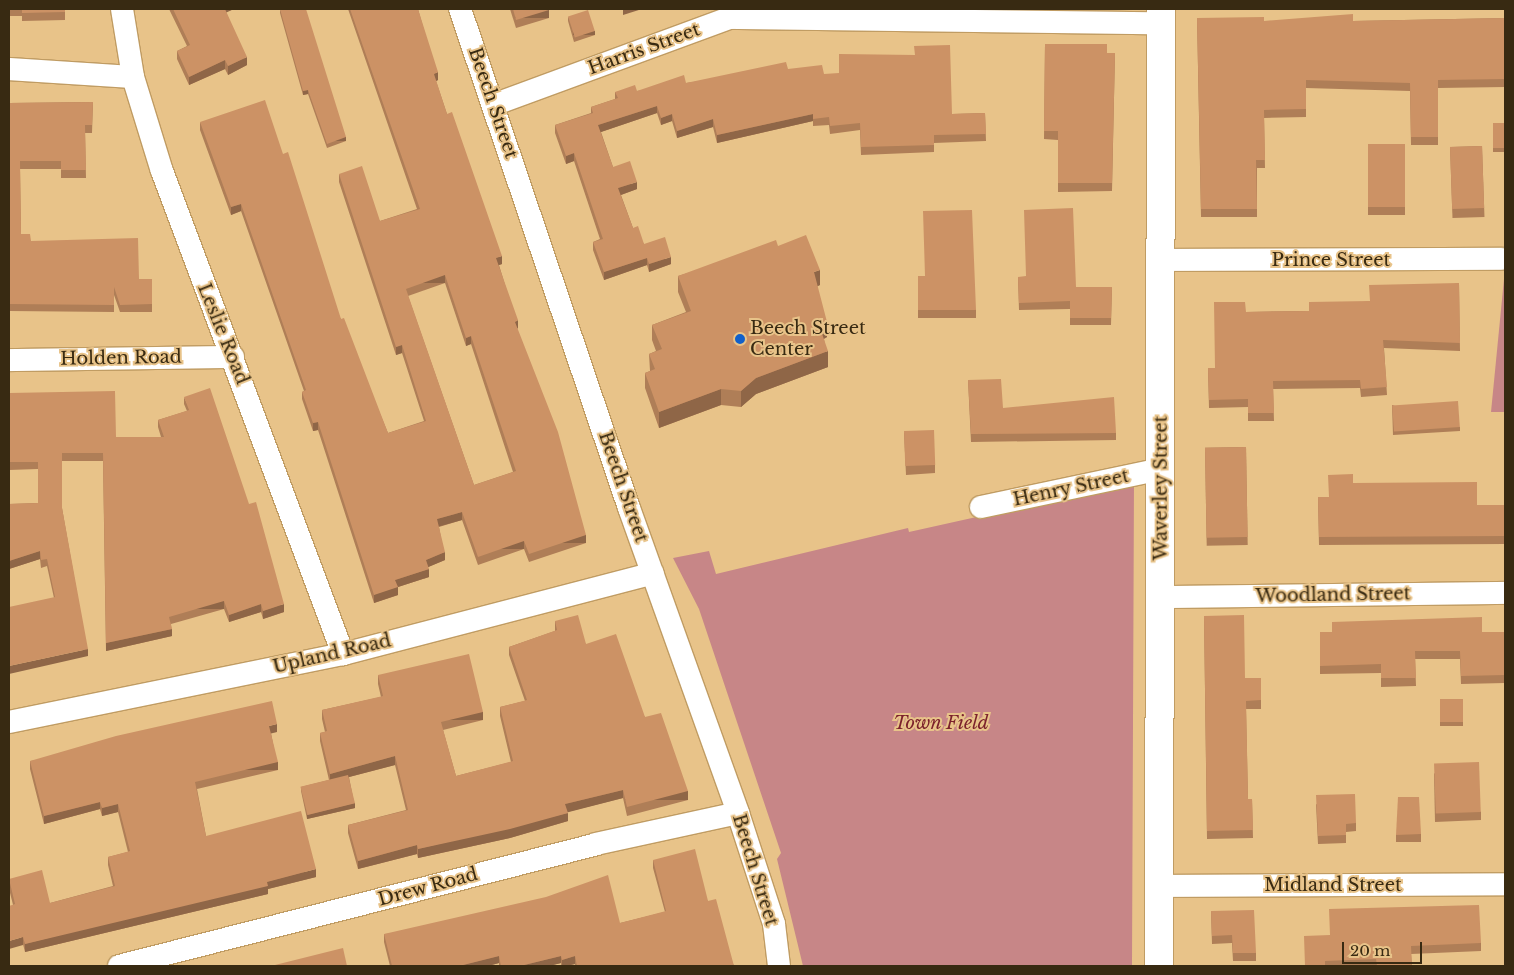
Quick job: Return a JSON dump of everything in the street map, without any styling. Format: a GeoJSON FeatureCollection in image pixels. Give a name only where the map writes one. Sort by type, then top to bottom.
{"type":"FeatureCollection","features":[{"type":"Feature","properties":{"kind":"street","name":"Leslie Road"},"geometry":{"type":"LineString","coordinates":[[122,9],[133,77],[188,250],[232,357],[343,654]]}},
{"type":"Feature","properties":{"kind":"street","name":"Beech Street"},"geometry":{"type":"LineString","coordinates":[[460,9],[653,573],[738,813],[774,924],[780,966]]}},
{"type":"Feature","properties":{"kind":"street","name":"Harris Street"},"geometry":{"type":"LineString","coordinates":[[493,105],[728,14],[1160,16]]}},
{"type":"Feature","properties":{"kind":"street","name":"Waverley Street"},"geometry":{"type":"LineString","coordinates":[[1159,966],[1161,886],[1160,16]]}},
{"type":"Feature","properties":{"kind":"street"},"geometry":{"type":"LineString","coordinates":[[9,69],[133,77]]}},
{"type":"Feature","properties":{"kind":"street","name":"Prince Street"},"geometry":{"type":"LineString","coordinates":[[1161,260],[1501,259]]}},
{"type":"Feature","properties":{"kind":"street","name":"Holden Road"},"geometry":{"type":"LineString","coordinates":[[9,360],[232,357]]}},
{"type":"Feature","properties":{"kind":"street","name":"Henry Street"},"geometry":{"type":"LineString","coordinates":[[981,507],[1161,469]]}},
{"type":"Feature","properties":{"kind":"street","name":"Upland Road"},"geometry":{"type":"LineString","coordinates":[[9,722],[343,654],[653,573]]}},
{"type":"Feature","properties":{"kind":"street","name":"Woodland Street"},"geometry":{"type":"LineString","coordinates":[[1161,597],[1505,593]]}},
{"type":"Feature","properties":{"kind":"street","name":"Drew Road"},"geometry":{"type":"LineString","coordinates":[[119,966],[596,844],[738,813]]}},
{"type":"Feature","properties":{"kind":"street","name":"Midland Street"},"geometry":{"type":"LineString","coordinates":[[1161,886],[1505,884]]}},
{"type":"Feature","properties":{"kind":"green space"},"geometry":{"type":"Polygon","coordinates":[[[1504,279],[1505,412],[1491,412],[1504,279]]]}},
{"type":"Feature","properties":{"kind":"green space","name":"Town Field"},"geometry":{"type":"Polygon","coordinates":[[[1134,482],[1132,966],[803,966],[777,859],[781,853],[699,609],[673,558],[709,551],[716,574],[908,528],[909,532],[1134,482]]]}},
{"type":"Feature","properties":{"kind":"building"},"geometry":{"type":"Polygon","coordinates":[[[22,9],[65,9],[65,12],[22,13],[22,9]]]}},
{"type":"Feature","properties":{"kind":"building"},"geometry":{"type":"Polygon","coordinates":[[[173,9],[225,9],[247,57],[228,66],[225,60],[189,77],[177,51],[190,45],[173,9]]]}},
{"type":"Feature","properties":{"kind":"building"},"geometry":{"type":"Polygon","coordinates":[[[280,9],[306,9],[346,137],[327,144],[308,90],[303,91],[280,9]]]}},
{"type":"Feature","properties":{"kind":"building"},"geometry":{"type":"Polygon","coordinates":[[[350,9],[418,9],[438,72],[434,74],[447,114],[452,112],[502,256],[496,258],[518,320],[515,322],[558,432],[586,535],[529,554],[524,541],[478,557],[462,512],[437,519],[445,552],[426,560],[429,569],[395,580],[398,587],[374,595],[318,422],[313,423],[302,392],[306,390],[241,204],[231,207],[200,122],[265,100],[283,154],[288,152],[341,319],[344,318],[388,433],[426,421],[402,345],[396,347],[339,174],[362,166],[380,221],[420,209],[350,9]],[[445,275],[406,289],[474,485],[516,471],[471,336],[466,338],[445,275]]]}},
{"type":"Feature","properties":{"kind":"building"},"geometry":{"type":"Polygon","coordinates":[[[513,9],[549,9],[549,10],[516,20],[513,9]]]}},
{"type":"Feature","properties":{"kind":"building"},"geometry":{"type":"Polygon","coordinates":[[[588,10],[595,31],[575,37],[568,16],[588,10]]]}},
{"type":"Feature","properties":{"kind":"building"},"geometry":{"type":"Polygon","coordinates":[[[1353,14],[1353,21],[1505,18],[1505,79],[1438,80],[1438,137],[1411,137],[1410,83],[1306,80],[1306,109],[1264,110],[1265,160],[1256,160],[1257,209],[1201,209],[1197,18],[1264,17],[1264,21],[1353,14]]]}},
{"type":"Feature","properties":{"kind":"building"},"geometry":{"type":"Polygon","coordinates":[[[1045,44],[1107,44],[1107,53],[1115,53],[1112,183],[1058,183],[1058,131],[1044,131],[1045,44]]]}},
{"type":"Feature","properties":{"kind":"building"},"geometry":{"type":"Polygon","coordinates":[[[950,45],[952,114],[985,113],[986,134],[934,135],[934,145],[861,147],[860,123],[830,126],[829,117],[813,119],[813,114],[717,135],[713,119],[677,131],[672,114],[661,118],[657,106],[598,125],[613,167],[630,161],[637,182],[618,188],[633,228],[638,226],[644,244],[665,237],[671,257],[649,264],[647,258],[604,272],[593,242],[603,239],[574,153],[566,156],[555,125],[593,113],[591,107],[618,98],[615,92],[635,85],[637,91],[684,75],[686,83],[786,62],[788,69],[822,65],[824,74],[839,73],[839,54],[915,55],[914,46],[950,45]]]}},
{"type":"Feature","properties":{"kind":"building"},"geometry":{"type":"Polygon","coordinates":[[[93,102],[92,125],[85,125],[86,170],[61,170],[61,161],[20,161],[21,234],[30,234],[31,241],[138,238],[139,279],[152,279],[152,304],[120,305],[114,287],[114,305],[9,304],[9,103],[93,102]]]}},
{"type":"Feature","properties":{"kind":"building"},"geometry":{"type":"Polygon","coordinates":[[[1493,123],[1505,123],[1505,148],[1493,148],[1493,123]]]}},
{"type":"Feature","properties":{"kind":"building"},"geometry":{"type":"Polygon","coordinates":[[[1368,144],[1405,144],[1405,207],[1368,207],[1368,144]]]}},
{"type":"Feature","properties":{"kind":"building"},"geometry":{"type":"Polygon","coordinates":[[[1482,146],[1484,208],[1452,209],[1450,147],[1482,146]]]}},
{"type":"Feature","properties":{"kind":"building"},"geometry":{"type":"Polygon","coordinates":[[[1073,208],[1076,287],[1112,287],[1111,318],[1070,318],[1070,301],[1019,303],[1018,277],[1026,276],[1024,210],[1073,208]]]}},
{"type":"Feature","properties":{"kind":"building"},"geometry":{"type":"Polygon","coordinates":[[[972,210],[976,310],[918,310],[918,276],[925,276],[923,211],[972,210]]]}},
{"type":"Feature","properties":{"kind":"building","name":"Beech Street Center"},"geometry":{"type":"Polygon","coordinates":[[[806,235],[820,270],[814,272],[827,322],[819,325],[828,351],[756,378],[741,391],[721,389],[659,412],[645,373],[655,369],[649,354],[662,349],[652,325],[691,311],[678,276],[776,240],[778,246],[806,235]]]}},
{"type":"Feature","properties":{"kind":"building"},"geometry":{"type":"Polygon","coordinates":[[[1459,283],[1460,343],[1383,340],[1387,387],[1361,389],[1360,380],[1273,381],[1274,413],[1248,413],[1248,399],[1209,400],[1208,368],[1215,368],[1214,302],[1245,302],[1246,312],[1309,311],[1309,302],[1370,301],[1369,285],[1459,283]]]}},
{"type":"Feature","properties":{"kind":"building"},"geometry":{"type":"Polygon","coordinates":[[[1001,379],[1003,408],[1114,397],[1116,433],[971,434],[968,380],[1001,379]]]}},
{"type":"Feature","properties":{"kind":"building"},"geometry":{"type":"Polygon","coordinates":[[[210,388],[249,504],[256,502],[284,604],[263,611],[261,604],[229,615],[224,601],[169,617],[172,629],[106,643],[103,453],[62,453],[62,508],[88,649],[9,666],[9,607],[55,597],[47,559],[41,560],[40,551],[9,561],[9,504],[38,503],[38,462],[9,462],[9,393],[115,391],[116,437],[164,437],[158,420],[189,410],[184,397],[210,388]]]}},
{"type":"Feature","properties":{"kind":"building"},"geometry":{"type":"Polygon","coordinates":[[[1458,401],[1460,427],[1394,432],[1392,406],[1458,401]]]}},
{"type":"Feature","properties":{"kind":"building"},"geometry":{"type":"Polygon","coordinates":[[[934,430],[935,465],[905,466],[904,431],[934,430]]]}},
{"type":"Feature","properties":{"kind":"building"},"geometry":{"type":"Polygon","coordinates":[[[1246,447],[1248,537],[1207,538],[1205,448],[1246,447]]]}},
{"type":"Feature","properties":{"kind":"building"},"geometry":{"type":"Polygon","coordinates":[[[1353,474],[1353,483],[1477,482],[1477,505],[1505,505],[1505,536],[1319,537],[1318,497],[1329,497],[1328,475],[1353,474]]]}},
{"type":"Feature","properties":{"kind":"building"},"geometry":{"type":"Polygon","coordinates":[[[578,615],[586,644],[616,634],[645,717],[661,713],[688,791],[627,807],[623,790],[565,804],[568,813],[510,829],[418,849],[417,845],[358,861],[348,825],[408,810],[395,756],[330,774],[320,733],[327,731],[322,710],[383,696],[378,675],[469,654],[483,712],[441,722],[456,776],[513,761],[500,707],[527,700],[509,647],[557,630],[555,621],[578,615]]]}},
{"type":"Feature","properties":{"kind":"building"},"geometry":{"type":"Polygon","coordinates":[[[1244,615],[1245,678],[1261,678],[1261,700],[1246,701],[1248,799],[1252,799],[1253,830],[1207,831],[1204,616],[1244,615]]]}},
{"type":"Feature","properties":{"kind":"building"},"geometry":{"type":"Polygon","coordinates":[[[1482,617],[1482,632],[1505,632],[1505,675],[1461,676],[1460,651],[1415,651],[1416,678],[1381,678],[1381,664],[1320,666],[1320,632],[1332,632],[1332,622],[1482,617]]]}},
{"type":"Feature","properties":{"kind":"building"},"geometry":{"type":"Polygon","coordinates":[[[1440,699],[1463,699],[1463,722],[1440,722],[1440,699]]]}},
{"type":"Feature","properties":{"kind":"building"},"geometry":{"type":"Polygon","coordinates":[[[272,701],[277,724],[269,726],[278,762],[195,782],[206,836],[301,811],[316,869],[267,882],[268,886],[25,944],[23,937],[9,941],[9,906],[15,904],[9,879],[42,870],[50,903],[115,886],[108,857],[130,851],[118,804],[102,808],[100,802],[44,816],[30,761],[116,736],[272,701]]]}},
{"type":"Feature","properties":{"kind":"building"},"geometry":{"type":"Polygon","coordinates":[[[1479,762],[1481,812],[1436,814],[1434,764],[1479,762]]]}},
{"type":"Feature","properties":{"kind":"building"},"geometry":{"type":"Polygon","coordinates":[[[348,775],[355,803],[307,815],[300,787],[348,775]]]}},
{"type":"Feature","properties":{"kind":"building"},"geometry":{"type":"Polygon","coordinates":[[[1355,794],[1356,823],[1346,824],[1346,835],[1318,836],[1316,795],[1355,794]]]}},
{"type":"Feature","properties":{"kind":"building"},"geometry":{"type":"Polygon","coordinates":[[[1398,797],[1419,797],[1421,834],[1396,835],[1398,797]]]}},
{"type":"Feature","properties":{"kind":"building"},"geometry":{"type":"Polygon","coordinates":[[[695,849],[708,901],[716,899],[734,966],[577,966],[575,956],[562,960],[561,956],[520,966],[501,966],[499,956],[459,966],[392,966],[384,934],[546,897],[608,875],[620,923],[666,911],[653,860],[695,849]]]}},
{"type":"Feature","properties":{"kind":"building"},"geometry":{"type":"Polygon","coordinates":[[[1479,905],[1481,943],[1411,946],[1412,966],[1377,966],[1376,959],[1325,961],[1325,966],[1305,966],[1304,936],[1330,935],[1329,909],[1479,905]]]}},
{"type":"Feature","properties":{"kind":"building"},"geometry":{"type":"Polygon","coordinates":[[[1254,910],[1256,953],[1233,953],[1232,935],[1212,936],[1211,911],[1254,910]]]}},
{"type":"Feature","properties":{"kind":"building"},"geometry":{"type":"Polygon","coordinates":[[[343,948],[347,966],[271,966],[343,948]]]}},
{"type":"Feature","properties":{"kind":"place","name":"Beech Street Center"},"geometry":{"type":"Point","coordinates":[740,339]}}]}
